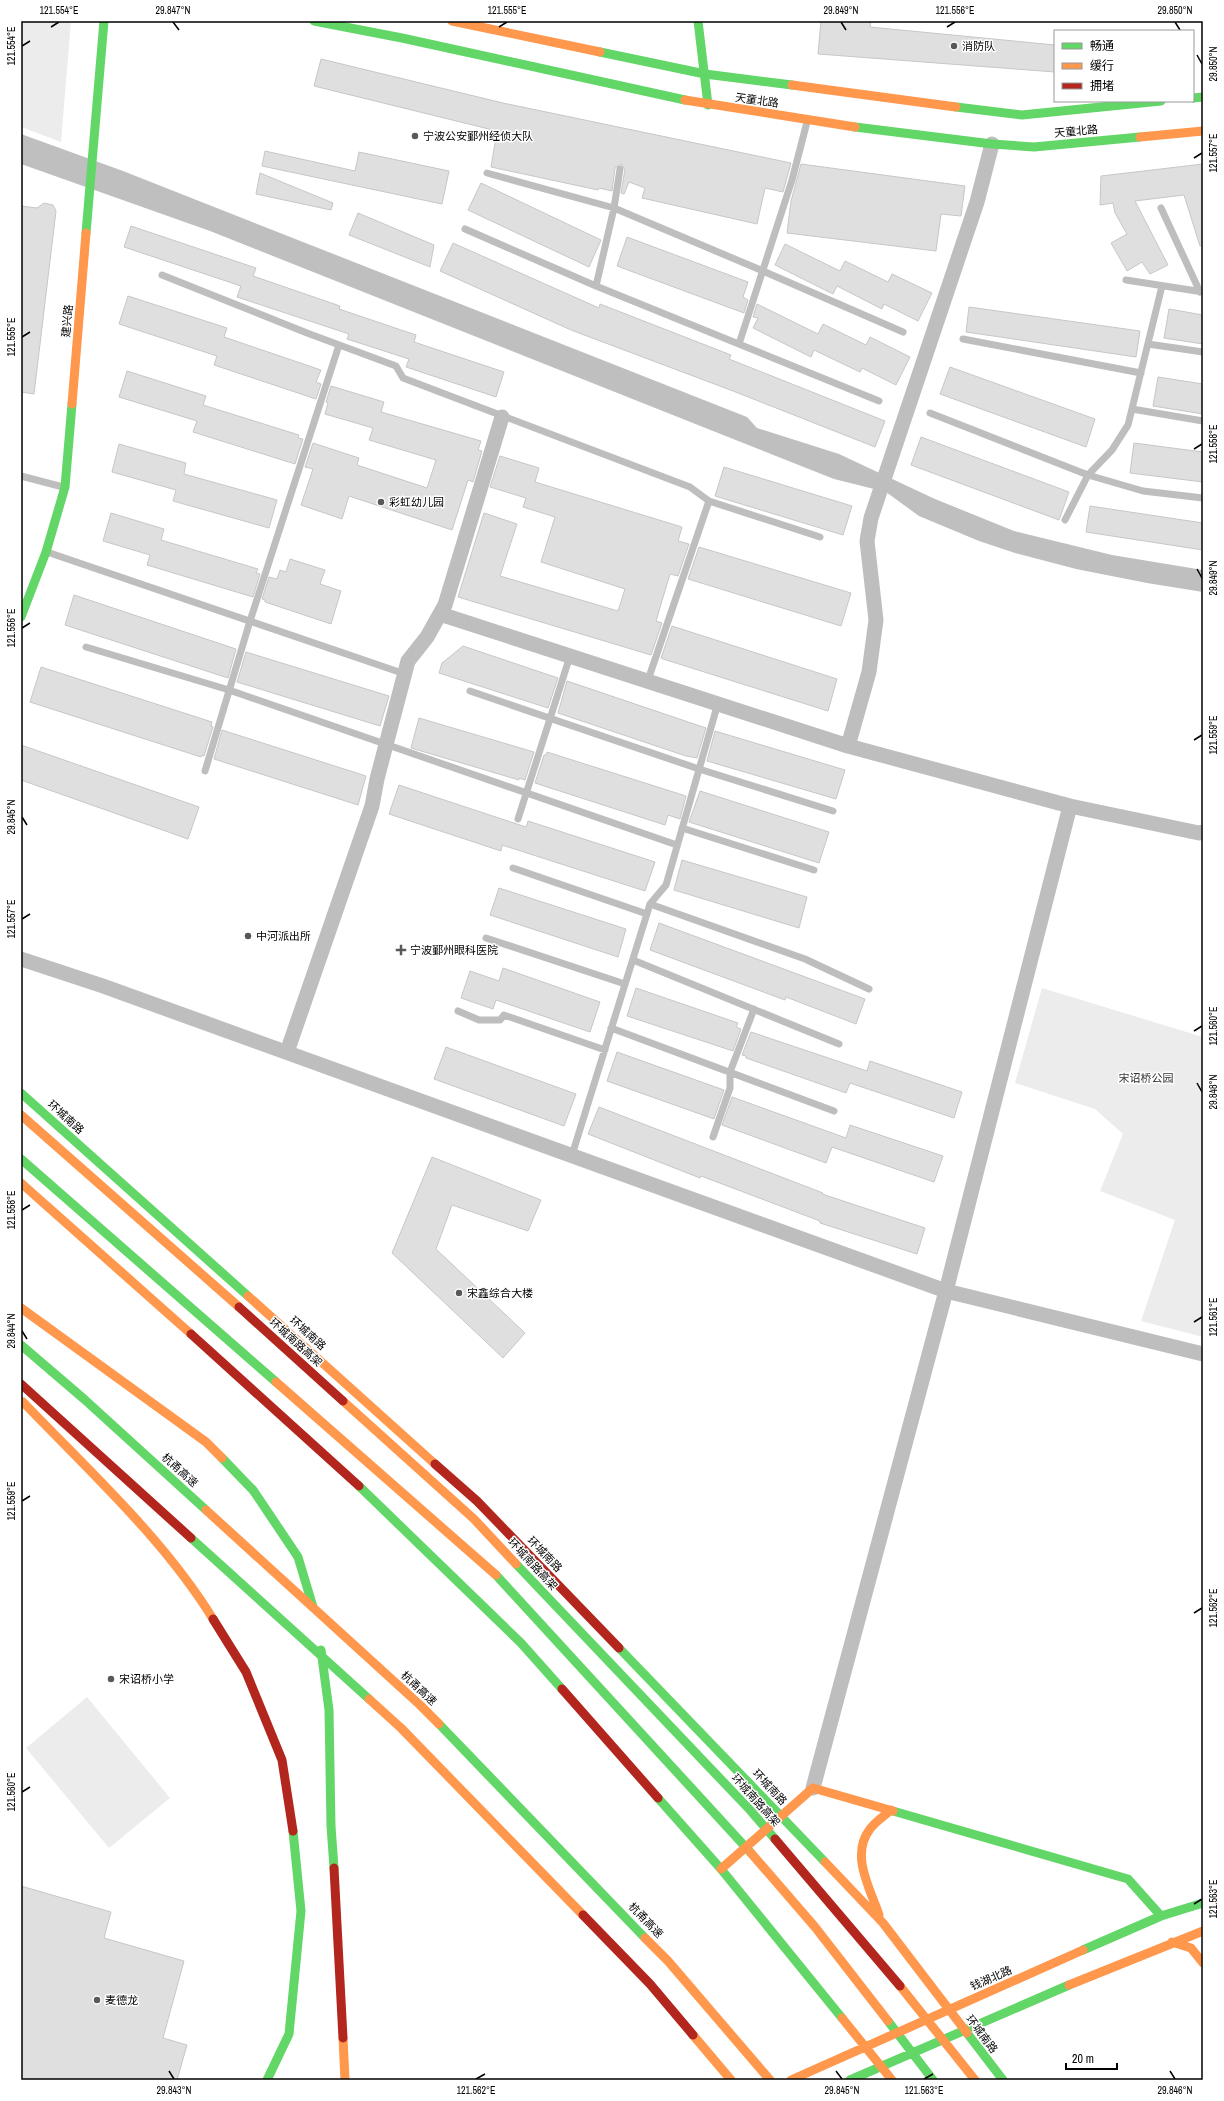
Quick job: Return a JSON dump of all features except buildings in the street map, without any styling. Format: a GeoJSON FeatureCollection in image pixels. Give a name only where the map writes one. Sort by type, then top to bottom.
{"type":"FeatureCollection","features":[{"type":"Feature","properties":{"kind":"main road","name":"建兴路"},"geometry":{"type":"LineString","coordinates":[[21,617],[46,552],[65,487],[104,21]]}},
{"type":"Feature","properties":{"kind":"main road","name":"天童北路"},"geometry":{"type":"LineString","coordinates":[[314,21],[402,38],[708,105],[808,120],[992,144],[1034,147],[1203,131]]}},
{"type":"Feature","properties":{"kind":"main road","name":"天童北路"},"geometry":{"type":"LineString","coordinates":[[452,21],[705,74],[1022,115],[1151,102]]}},
{"type":"Feature","properties":{"kind":"main road"},"geometry":{"type":"LineString","coordinates":[[698,21],[708,105]]}},
{"type":"Feature","properties":{"kind":"main road","name":"环城南路"},"geometry":{"type":"LineString","coordinates":[[21,1093],[477,1501],[782,1817],[882,1924],[1002,2080]]}},
{"type":"Feature","properties":{"kind":"main road","name":"环城南路高架"},"geometry":{"type":"LineString","coordinates":[[21,1116],[180,1254],[474,1519],[750,1810],[901,1987],[975,2080]]}},
{"type":"Feature","properties":{"kind":"main road"},"geometry":{"type":"LineString","coordinates":[[21,1159],[494,1573],[726,1824],[805,1916],[933,2080]]}},
{"type":"Feature","properties":{"kind":"main road"},"geometry":{"type":"LineString","coordinates":[[21,1183],[278,1411],[396,1520],[521,1643],[721,1869],[892,2080]]}},
{"type":"Feature","properties":{"kind":"main road"},"geometry":{"type":"LineString","coordinates":[[21,1308],[206,1442],[253,1490],[298,1557],[318,1628]]}},
{"type":"Feature","properties":{"kind":"main road","name":"杭甬高速"},"geometry":{"type":"LineString","coordinates":[[21,1345],[90,1404],[420,1705],[668,1960],[770,2080]]}},
{"type":"Feature","properties":{"kind":"main road"},"geometry":{"type":"LineString","coordinates":[[21,1384],[66,1422],[401,1728],[650,1984],[731,2080]]}},
{"type":"Feature","properties":{"kind":"main road"},"geometry":{"type":"LineString","coordinates":[[21,1400],[142,1526],[202,1601],[246,1672],[282,1760],[294,1837],[302,1911],[290,2034],[267,2080]]}},
{"type":"Feature","properties":{"kind":"main road"},"geometry":{"type":"LineString","coordinates":[[320,1643],[329,1710],[331,1826],[338,1913],[345,2080]]}},
{"type":"Feature","properties":{"kind":"main road"},"geometry":{"type":"LineString","coordinates":[[721,1869],[814,1788],[1128,1879],[1161,1916]]}},
{"type":"Feature","properties":{"kind":"main road"},"geometry":{"type":"LineString","coordinates":[[882,1924],[860,1861],[863,1841],[870,1828],[891,1810]]}},
{"type":"Feature","properties":{"kind":"main road","name":"钱湖北路"},"geometry":{"type":"LineString","coordinates":[[791,2080],[1161,1916],[1203,1903]]}},
{"type":"Feature","properties":{"kind":"main road"},"geometry":{"type":"LineString","coordinates":[[850,2080],[1117,1964],[1203,1931]]}},
{"type":"Feature","properties":{"kind":"main road"},"geometry":{"type":"LineString","coordinates":[[1172,1942],[1191,1948],[1203,1963]]}},
{"type":"Feature","properties":{"kind":"street"},"geometry":{"type":"LineString","coordinates":[[848,746],[869,672],[876,620],[867,541],[870,518],[897,443],[977,202],[992,144]]}},
{"type":"Feature","properties":{"kind":"street"},"geometry":{"type":"LineString","coordinates":[[287,1052],[372,806],[373,796],[408,661],[428,637],[445,605],[502,417]]}},
{"type":"Feature","properties":{"kind":"street"},"geometry":{"type":"LineString","coordinates":[[440,614],[648,680],[848,746],[1070,806],[1199,833],[1203,832]]}},
{"type":"Feature","properties":{"kind":"street"},"geometry":{"type":"LineString","coordinates":[[814,1788],[946,1292],[1070,806]]}},
{"type":"Feature","properties":{"kind":"street"},"geometry":{"type":"LineString","coordinates":[[21,959],[103,986],[287,1052],[946,1292],[1203,1354]]}},
{"type":"Feature","properties":{"kind":"lane"},"geometry":{"type":"LineString","coordinates":[[739,344],[792,180],[808,120]]}},
{"type":"Feature","properties":{"kind":"lane"},"geometry":{"type":"LineString","coordinates":[[596,286],[614,208],[620,169]]}},
{"type":"Feature","properties":{"kind":"lane"},"geometry":{"type":"LineString","coordinates":[[487,173],[614,208],[903,332]]}},
{"type":"Feature","properties":{"kind":"lane"},"geometry":{"type":"LineString","coordinates":[[1161,208],[1202,292]]}},
{"type":"Feature","properties":{"kind":"lane"},"geometry":{"type":"LineString","coordinates":[[465,229],[596,286],[879,401]]}},
{"type":"Feature","properties":{"kind":"lane"},"geometry":{"type":"LineString","coordinates":[[162,275],[396,366],[403,378],[502,417],[690,487],[708,501],[820,537]]}},
{"type":"Feature","properties":{"kind":"lane"},"geometry":{"type":"LineString","coordinates":[[1126,280],[1202,292]]}},
{"type":"Feature","properties":{"kind":"lane"},"geometry":{"type":"LineString","coordinates":[[1065,520],[1088,475],[1112,450],[1128,424],[1162,286]]}},
{"type":"Feature","properties":{"kind":"lane"},"geometry":{"type":"LineString","coordinates":[[964,339],[1141,373]]}},
{"type":"Feature","properties":{"kind":"lane"},"geometry":{"type":"LineString","coordinates":[[1148,344],[1203,352]]}},
{"type":"Feature","properties":{"kind":"lane"},"geometry":{"type":"LineString","coordinates":[[205,771],[250,621],[339,345]]}},
{"type":"Feature","properties":{"kind":"lane"},"geometry":{"type":"LineString","coordinates":[[1132,409],[1203,421]]}},
{"type":"Feature","properties":{"kind":"lane"},"geometry":{"type":"LineString","coordinates":[[930,412],[1088,475],[1143,491],[1203,498]]}},
{"type":"Feature","properties":{"kind":"lane"},"geometry":{"type":"LineString","coordinates":[[21,476],[65,487]]}},
{"type":"Feature","properties":{"kind":"lane"},"geometry":{"type":"LineString","coordinates":[[648,680],[708,501]]}},
{"type":"Feature","properties":{"kind":"lane"},"geometry":{"type":"LineString","coordinates":[[46,552],[405,674]]}},
{"type":"Feature","properties":{"kind":"lane"},"geometry":{"type":"LineString","coordinates":[[86,647],[229,690],[677,845]]}},
{"type":"Feature","properties":{"kind":"lane"},"geometry":{"type":"LineString","coordinates":[[518,819],[570,655]]}},
{"type":"Feature","properties":{"kind":"lane"},"geometry":{"type":"LineString","coordinates":[[470,691],[699,769],[833,811]]}},
{"type":"Feature","properties":{"kind":"lane"},"geometry":{"type":"LineString","coordinates":[[572,1155],[650,904],[666,885],[718,703]]}},
{"type":"Feature","properties":{"kind":"lane"},"geometry":{"type":"LineString","coordinates":[[682,828],[814,870]]}},
{"type":"Feature","properties":{"kind":"lane"},"geometry":{"type":"LineString","coordinates":[[513,868],[647,914]]}},
{"type":"Feature","properties":{"kind":"lane"},"geometry":{"type":"LineString","coordinates":[[650,904],[805,959],[869,989]]}},
{"type":"Feature","properties":{"kind":"lane"},"geometry":{"type":"LineString","coordinates":[[486,938],[625,984]]}},
{"type":"Feature","properties":{"kind":"lane"},"geometry":{"type":"LineString","coordinates":[[633,960],[839,1044]]}},
{"type":"Feature","properties":{"kind":"lane"},"geometry":{"type":"LineString","coordinates":[[713,1137],[730,1088],[730,1072],[754,1009]]}},
{"type":"Feature","properties":{"kind":"lane"},"geometry":{"type":"LineString","coordinates":[[458,1011],[479,1020],[500,1020],[504,1015],[605,1050]]}},
{"type":"Feature","properties":{"kind":"lane"},"geometry":{"type":"LineString","coordinates":[[611,1028],[834,1111]]}},
{"type":"Feature","properties":{"kind":"green space"},"geometry":{"type":"Polygon","coordinates":[[[21,21],[71,21],[61,142],[21,127],[21,21]]]}},
{"type":"Feature","properties":{"kind":"green space","name":"宋诏桥公园"},"geometry":{"type":"Polygon","coordinates":[[[1042,988],[1203,1037],[1203,1337],[1141,1321],[1175,1220],[1100,1191],[1123,1134],[1095,1109],[1015,1083],[1042,988]]]}},
{"type":"Feature","properties":{"kind":"green space"},"geometry":{"type":"Polygon","coordinates":[[[87,1697],[170,1798],[109,1848],[26,1748],[87,1697]]]}},
{"type":"Feature","properties":{"kind":"shaded area"},"geometry":{"type":"Polygon","coordinates":[[[21,134],[123,171],[747,417],[757,428],[839,454],[935,499],[1014,531],[1112,555],[1203,570],[1203,592],[1076,569],[1015,553],[979,541],[919,516],[886,492],[834,479],[210,231],[21,164],[21,134]]]}},
{"type":"Feature","properties":{"kind":"traffic: fast"},"geometry":{"type":"LineString","coordinates":[[86,233],[104,21]]}},
{"type":"Feature","properties":{"kind":"traffic: fast"},"geometry":{"type":"LineString","coordinates":[[314,21],[402,38],[685,100]]}},
{"type":"Feature","properties":{"kind":"traffic: fast"},"geometry":{"type":"LineString","coordinates":[[698,21],[708,105]]}},
{"type":"Feature","properties":{"kind":"traffic: fast"},"geometry":{"type":"LineString","coordinates":[[600,52],[705,74],[792,85]]}},
{"type":"Feature","properties":{"kind":"traffic: fast"},"geometry":{"type":"LineString","coordinates":[[1194,98],[1203,97]]}},
{"type":"Feature","properties":{"kind":"traffic: fast"},"geometry":{"type":"LineString","coordinates":[[956,107],[1022,115],[1151,102]]}},
{"type":"Feature","properties":{"kind":"traffic: fast"},"geometry":{"type":"LineString","coordinates":[[855,127],[992,144],[1034,147],[1140,137]]}},
{"type":"Feature","properties":{"kind":"traffic: fast"},"geometry":{"type":"LineString","coordinates":[[21,617],[46,552],[65,487],[72,404]]}},
{"type":"Feature","properties":{"kind":"traffic: fast"},"geometry":{"type":"LineString","coordinates":[[21,1093],[248,1296]]}},
{"type":"Feature","properties":{"kind":"traffic: fast"},"geometry":{"type":"LineString","coordinates":[[21,1159],[276,1382]]}},
{"type":"Feature","properties":{"kind":"traffic: fast"},"geometry":{"type":"LineString","coordinates":[[21,1345],[84,1399],[206,1510]]}},
{"type":"Feature","properties":{"kind":"traffic: fast"},"geometry":{"type":"LineString","coordinates":[[222,1458],[253,1490],[298,1557],[313,1607]]}},
{"type":"Feature","properties":{"kind":"traffic: fast"},"geometry":{"type":"LineString","coordinates":[[359,1486],[521,1643],[562,1689]]}},
{"type":"Feature","properties":{"kind":"traffic: fast"},"geometry":{"type":"LineString","coordinates":[[191,1538],[369,1699]]}},
{"type":"Feature","properties":{"kind":"traffic: fast"},"geometry":{"type":"LineString","coordinates":[[516,1564],[750,1810],[775,1839]]}},
{"type":"Feature","properties":{"kind":"traffic: fast"},"geometry":{"type":"LineString","coordinates":[[496,1575],[751,1853]]}},
{"type":"Feature","properties":{"kind":"traffic: fast"},"geometry":{"type":"LineString","coordinates":[[619,1648],[825,1862]]}},
{"type":"Feature","properties":{"kind":"traffic: fast"},"geometry":{"type":"LineString","coordinates":[[321,1650],[329,1710],[331,1826],[334,1868]]}},
{"type":"Feature","properties":{"kind":"traffic: fast"},"geometry":{"type":"LineString","coordinates":[[439,1724],[645,1938]]}},
{"type":"Feature","properties":{"kind":"traffic: fast"},"geometry":{"type":"LineString","coordinates":[[658,1798],[721,1869],[842,2018]]}},
{"type":"Feature","properties":{"kind":"traffic: fast"},"geometry":{"type":"LineString","coordinates":[[893,1811],[1128,1879],[1161,1916]]}},
{"type":"Feature","properties":{"kind":"traffic: fast"},"geometry":{"type":"LineString","coordinates":[[289,2034],[301,1911],[293,1831]]}},
{"type":"Feature","properties":{"kind":"traffic: fast"},"geometry":{"type":"LineString","coordinates":[[1083,1950],[1161,1916],[1203,1903]]}},
{"type":"Feature","properties":{"kind":"traffic: fast"},"geometry":{"type":"LineString","coordinates":[[850,2080],[1069,1985]]}},
{"type":"Feature","properties":{"kind":"traffic: fast"},"geometry":{"type":"LineString","coordinates":[[888,2021],[933,2080]]}},
{"type":"Feature","properties":{"kind":"traffic: fast"},"geometry":{"type":"LineString","coordinates":[[967,2033],[1003,2080]]}},
{"type":"Feature","properties":{"kind":"traffic: fast"},"geometry":{"type":"LineString","coordinates":[[267,2080],[289,2034]]}},
{"type":"Feature","properties":{"kind":"traffic: slow"},"geometry":{"type":"LineString","coordinates":[[452,21],[600,52]]}},
{"type":"Feature","properties":{"kind":"traffic: slow"},"geometry":{"type":"LineString","coordinates":[[792,85],[956,107]]}},
{"type":"Feature","properties":{"kind":"traffic: slow"},"geometry":{"type":"LineString","coordinates":[[685,100],[855,127]]}},
{"type":"Feature","properties":{"kind":"traffic: slow"},"geometry":{"type":"LineString","coordinates":[[1140,137],[1203,131]]}},
{"type":"Feature","properties":{"kind":"traffic: slow"},"geometry":{"type":"LineString","coordinates":[[72,404],[86,233]]}},
{"type":"Feature","properties":{"kind":"traffic: slow"},"geometry":{"type":"LineString","coordinates":[[21,1115],[239,1307]]}},
{"type":"Feature","properties":{"kind":"traffic: slow"},"geometry":{"type":"LineString","coordinates":[[21,1183],[191,1334]]}},
{"type":"Feature","properties":{"kind":"traffic: slow"},"geometry":{"type":"LineString","coordinates":[[248,1296],[435,1464]]}},
{"type":"Feature","properties":{"kind":"traffic: slow"},"geometry":{"type":"LineString","coordinates":[[21,1308],[206,1442],[222,1458]]}},
{"type":"Feature","properties":{"kind":"traffic: slow"},"geometry":{"type":"LineString","coordinates":[[276,1382],[496,1575]]}},
{"type":"Feature","properties":{"kind":"traffic: slow"},"geometry":{"type":"LineString","coordinates":[[343,1401],[474,1519],[516,1564]]}},
{"type":"Feature","properties":{"kind":"traffic: slow"},"geometry":{"type":"LineString","coordinates":[[23,1402],[99,1479],[148,1533],[172,1561],[213,1619]]}},
{"type":"Feature","properties":{"kind":"traffic: slow"},"geometry":{"type":"LineString","coordinates":[[206,1510],[439,1724]]}},
{"type":"Feature","properties":{"kind":"traffic: slow"},"geometry":{"type":"LineString","coordinates":[[369,1699],[401,1728],[583,1915]]}},
{"type":"Feature","properties":{"kind":"traffic: slow"},"geometry":{"type":"LineString","coordinates":[[721,1869],[813,1788],[893,1811]]}},
{"type":"Feature","properties":{"kind":"traffic: slow"},"geometry":{"type":"LineString","coordinates":[[879,1915],[864,1872],[862,1850],[864,1839],[870,1829],[877,1821],[891,1810]]}},
{"type":"Feature","properties":{"kind":"traffic: slow"},"geometry":{"type":"LineString","coordinates":[[751,1853],[815,1927],[888,2021]]}},
{"type":"Feature","properties":{"kind":"traffic: slow"},"geometry":{"type":"LineString","coordinates":[[825,1862],[883,1923],[967,2033]]}},
{"type":"Feature","properties":{"kind":"traffic: slow"},"geometry":{"type":"LineString","coordinates":[[1069,1985],[1203,1931]]}},
{"type":"Feature","properties":{"kind":"traffic: slow"},"geometry":{"type":"LineString","coordinates":[[645,1938],[668,1961],[770,2080]]}},
{"type":"Feature","properties":{"kind":"traffic: slow"},"geometry":{"type":"LineString","coordinates":[[1172,1942],[1191,1948],[1203,1963]]}},
{"type":"Feature","properties":{"kind":"traffic: slow"},"geometry":{"type":"LineString","coordinates":[[791,2080],[1083,1950]]}},
{"type":"Feature","properties":{"kind":"traffic: slow"},"geometry":{"type":"LineString","coordinates":[[900,1986],[975,2080]]}},
{"type":"Feature","properties":{"kind":"traffic: slow"},"geometry":{"type":"LineString","coordinates":[[842,2018],[892,2080]]}},
{"type":"Feature","properties":{"kind":"traffic: slow"},"geometry":{"type":"LineString","coordinates":[[693,2035],[731,2080]]}},
{"type":"Feature","properties":{"kind":"traffic: slow"},"geometry":{"type":"LineString","coordinates":[[343,2038],[345,2080]]}},
{"type":"Feature","properties":{"kind":"traffic: jam"},"geometry":{"type":"LineString","coordinates":[[239,1307],[343,1401]]}},
{"type":"Feature","properties":{"kind":"traffic: jam"},"geometry":{"type":"LineString","coordinates":[[191,1334],[359,1486]]}},
{"type":"Feature","properties":{"kind":"traffic: jam"},"geometry":{"type":"LineString","coordinates":[[21,1384],[191,1538]]}},
{"type":"Feature","properties":{"kind":"traffic: jam"},"geometry":{"type":"LineString","coordinates":[[435,1464],[477,1501],[619,1648]]}},
{"type":"Feature","properties":{"kind":"traffic: jam"},"geometry":{"type":"LineString","coordinates":[[213,1619],[246,1672],[282,1760],[293,1831]]}},
{"type":"Feature","properties":{"kind":"traffic: jam"},"geometry":{"type":"LineString","coordinates":[[562,1689],[658,1798]]}},
{"type":"Feature","properties":{"kind":"traffic: jam"},"geometry":{"type":"LineString","coordinates":[[775,1839],[900,1986]]}},
{"type":"Feature","properties":{"kind":"traffic: jam"},"geometry":{"type":"LineString","coordinates":[[334,1868],[343,2038]]}},
{"type":"Feature","properties":{"kind":"traffic: jam"},"geometry":{"type":"LineString","coordinates":[[583,1915],[650,1984],[693,2035]]}},
{"type":"Feature","properties":{"kind":"place","name":"消防队"},"geometry":{"type":"Point","coordinates":[954,46]}},
{"type":"Feature","properties":{"kind":"place","name":"宁波公安鄞州经侦大队"},"geometry":{"type":"Point","coordinates":[415,136]}},
{"type":"Feature","properties":{"kind":"place","name":"彩虹幼儿园"},"geometry":{"type":"Point","coordinates":[381,502]}},
{"type":"Feature","properties":{"kind":"place","name":"中河派出所"},"geometry":{"type":"Point","coordinates":[248,936]}},
{"type":"Feature","properties":{"kind":"place","name":"宁波鄞州眼科医院"},"geometry":{"type":"Point","coordinates":[401,950]}},
{"type":"Feature","properties":{"kind":"place","name":"宋鑫综合大楼"},"geometry":{"type":"Point","coordinates":[459,1293]}},
{"type":"Feature","properties":{"kind":"place","name":"宋诏桥小学"},"geometry":{"type":"Point","coordinates":[111,1679]}},
{"type":"Feature","properties":{"kind":"place","name":"麦德龙"},"geometry":{"type":"Point","coordinates":[97,2000]}}]}
